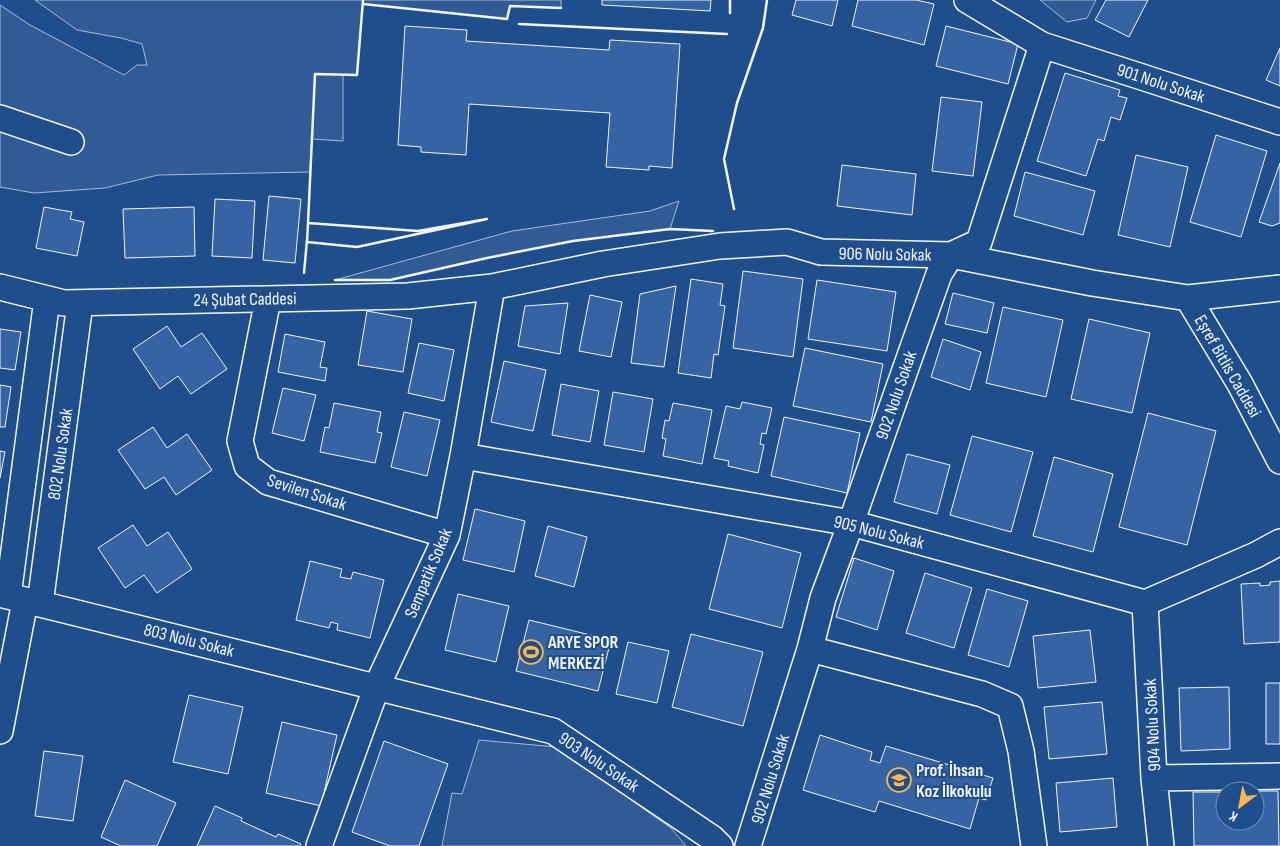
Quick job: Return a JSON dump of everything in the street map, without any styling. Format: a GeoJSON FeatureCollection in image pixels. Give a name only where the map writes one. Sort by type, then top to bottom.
{"type":"FeatureCollection","features":[{"type":"Feature","properties":{"kind":"street"},"geometry":{"type":"LineString","coordinates":[[951,255],[979,242],[1042,45],[967,0]]}},
{"type":"Feature","properties":{"kind":"street","name":"901 Nolu Sokak"},"geometry":{"type":"LineString","coordinates":[[1042,45],[1280,122]]}},
{"type":"Feature","properties":{"kind":"street"},"geometry":{"type":"LineString","coordinates":[[0,118],[70,142]]}},
{"type":"Feature","properties":{"kind":"street","name":"906 Nolu Sokak"},"geometry":{"type":"LineString","coordinates":[[492,287],[603,264],[720,246],[788,242],[821,252],[951,255],[1188,298],[1280,288]]}},
{"type":"Feature","properties":{"kind":"street","name":"902 Nolu Sokak"},"geometry":{"type":"LineString","coordinates":[[748,846],[810,649],[822,598],[851,524],[939,274],[951,255]]}},
{"type":"Feature","properties":{"kind":"street","name":"24 Şubat Caddesi"},"geometry":{"type":"LineString","coordinates":[[0,287],[64,303],[80,303],[408,296],[492,287]]}},
{"type":"Feature","properties":{"kind":"street","name":"Sempatik Sokak"},"geometry":{"type":"LineString","coordinates":[[319,846],[377,686],[447,535],[463,456],[492,287]]}},
{"type":"Feature","properties":{"kind":"street","name":"Eşref Bitlis Caddesi"},"geometry":{"type":"LineString","coordinates":[[1188,298],[1240,384],[1280,461]]}},
{"type":"Feature","properties":{"kind":"street","name":"802 Nolu Sokak"},"geometry":{"type":"LineString","coordinates":[[18,599],[47,299]]}},
{"type":"Feature","properties":{"kind":"street","name":"Sevilen Sokak"},"geometry":{"type":"LineString","coordinates":[[268,299],[240,441],[247,466],[268,482],[447,535]]}},
{"type":"Feature","properties":{"kind":"street","name":"802 Nolu Sokak"},"geometry":{"type":"LineString","coordinates":[[18,599],[80,303]]}},
{"type":"Feature","properties":{"kind":"street","name":"905 Nolu Sokak"},"geometry":{"type":"LineString","coordinates":[[463,456],[851,524],[1145,603]]}},
{"type":"Feature","properties":{"kind":"street"},"geometry":{"type":"LineString","coordinates":[[1145,603],[1256,555],[1280,542]]}},
{"type":"Feature","properties":{"kind":"street"},"geometry":{"type":"LineString","coordinates":[[0,731],[18,599]]}},
{"type":"Feature","properties":{"kind":"street","name":"803 Nolu Sokak"},"geometry":{"type":"LineString","coordinates":[[18,599],[377,686]]}},
{"type":"Feature","properties":{"kind":"street","name":"904 Nolu Sokak"},"geometry":{"type":"LineString","coordinates":[[1145,603],[1154,778],[1161,846]]}},
{"type":"Feature","properties":{"kind":"street"},"geometry":{"type":"LineString","coordinates":[[810,649],[982,694],[1010,706],[1021,751],[1034,846]]}},
{"type":"Feature","properties":{"kind":"street","name":"903 Nolu Sokak"},"geometry":{"type":"LineString","coordinates":[[377,686],[553,731],[712,838],[720,846]]}},
{"type":"Feature","properties":{"kind":"street"},"geometry":{"type":"LineString","coordinates":[[1154,778],[1280,776]]}},
{"type":"Feature","properties":{"kind":"shaded area"},"geometry":{"type":"Polygon","coordinates":[[[35,0],[561,0],[561,8],[510,6],[507,19],[363,4],[357,75],[343,75],[343,141],[312,139],[310,172],[158,175],[105,188],[34,193],[0,187],[0,5],[30,25],[124,75],[137,65],[147,65],[142,44],[77,30],[35,0]]]}},
{"type":"Feature","properties":{"kind":"shaded area"},"geometry":{"type":"Polygon","coordinates":[[[1040,0],[1096,0],[1087,18],[1067,22],[1040,0]]]}},
{"type":"Feature","properties":{"kind":"shaded area"},"geometry":{"type":"Polygon","coordinates":[[[679,201],[670,229],[573,241],[390,280],[335,280],[512,231],[650,211],[679,201]]]}},
{"type":"Feature","properties":{"kind":"shaded area"},"geometry":{"type":"Polygon","coordinates":[[[479,740],[556,747],[671,828],[686,846],[442,846],[452,793],[462,794],[479,740]]]}},
{"type":"Feature","properties":{"kind":"building"},"geometry":{"type":"Polygon","coordinates":[[[602,0],[711,0],[710,11],[602,5],[602,0]]]}},
{"type":"Feature","properties":{"kind":"building"},"geometry":{"type":"Polygon","coordinates":[[[796,0],[838,0],[832,26],[792,15],[796,0]]]}},
{"type":"Feature","properties":{"kind":"building"},"geometry":{"type":"Polygon","coordinates":[[[858,0],[916,0],[934,4],[924,45],[852,26],[858,0]]]}},
{"type":"Feature","properties":{"kind":"building"},"geometry":{"type":"Polygon","coordinates":[[[1106,0],[1148,0],[1129,37],[1095,20],[1106,0]]]}},
{"type":"Feature","properties":{"kind":"building"},"geometry":{"type":"Polygon","coordinates":[[[405,26],[467,30],[466,41],[609,50],[610,40],[680,44],[672,168],[649,166],[649,170],[606,167],[610,113],[469,104],[466,155],[421,152],[421,147],[398,145],[405,26]]]}},
{"type":"Feature","properties":{"kind":"building"},"geometry":{"type":"Polygon","coordinates":[[[946,26],[1018,44],[1008,84],[936,66],[946,26]]]}},
{"type":"Feature","properties":{"kind":"building"},"geometry":{"type":"Polygon","coordinates":[[[1280,48],[1280,86],[1266,80],[1280,48]]]}},
{"type":"Feature","properties":{"kind":"building"},"geometry":{"type":"Polygon","coordinates":[[[1065,73],[1120,90],[1118,96],[1127,98],[1120,120],[1111,117],[1104,141],[1098,139],[1086,176],[1037,161],[1065,73]]]}},
{"type":"Feature","properties":{"kind":"building"},"geometry":{"type":"Polygon","coordinates":[[[941,97],[982,102],[973,176],[932,171],[941,97]]]}},
{"type":"Feature","properties":{"kind":"building"},"geometry":{"type":"Polygon","coordinates":[[[1216,135],[1267,151],[1241,237],[1190,222],[1216,135]]]}},
{"type":"Feature","properties":{"kind":"building"},"geometry":{"type":"Polygon","coordinates":[[[1136,155],[1188,167],[1170,247],[1118,235],[1136,155]]]}},
{"type":"Feature","properties":{"kind":"building"},"geometry":{"type":"Polygon","coordinates":[[[1280,163],[1280,223],[1272,226],[1259,222],[1280,163]]]}},
{"type":"Feature","properties":{"kind":"building"},"geometry":{"type":"Polygon","coordinates":[[[842,165],[916,174],[912,215],[837,206],[842,165]]]}},
{"type":"Feature","properties":{"kind":"building"},"geometry":{"type":"Polygon","coordinates":[[[1025,172],[1095,191],[1083,235],[1014,216],[1025,172]]]}},
{"type":"Feature","properties":{"kind":"building"},"geometry":{"type":"Polygon","coordinates":[[[269,196],[301,199],[295,263],[263,260],[269,196]]]}},
{"type":"Feature","properties":{"kind":"building"},"geometry":{"type":"Polygon","coordinates":[[[215,199],[255,201],[252,258],[212,256],[215,199]]]}},
{"type":"Feature","properties":{"kind":"building"},"geometry":{"type":"Polygon","coordinates":[[[44,207],[72,212],[70,219],[84,222],[77,256],[36,248],[44,207]]]}},
{"type":"Feature","properties":{"kind":"building"},"geometry":{"type":"Polygon","coordinates":[[[194,207],[195,256],[125,258],[123,209],[194,207]]]}},
{"type":"Feature","properties":{"kind":"building"},"geometry":{"type":"Polygon","coordinates":[[[743,271],[803,279],[793,357],[733,348],[743,271]]]}},
{"type":"Feature","properties":{"kind":"building"},"geometry":{"type":"Polygon","coordinates":[[[691,279],[723,284],[720,305],[725,306],[718,355],[714,354],[711,378],[678,373],[691,279]]]}},
{"type":"Feature","properties":{"kind":"building"},"geometry":{"type":"Polygon","coordinates":[[[817,280],[896,292],[887,351],[808,339],[817,280]]]}},
{"type":"Feature","properties":{"kind":"building"},"geometry":{"type":"Polygon","coordinates":[[[676,286],[664,367],[631,363],[640,294],[676,286]]]}},
{"type":"Feature","properties":{"kind":"building"},"geometry":{"type":"Polygon","coordinates":[[[953,293],[994,303],[987,333],[945,324],[953,293]]]}},
{"type":"Feature","properties":{"kind":"building"},"geometry":{"type":"Polygon","coordinates":[[[590,295],[622,302],[611,357],[579,351],[590,295]]]}},
{"type":"Feature","properties":{"kind":"building"},"geometry":{"type":"Polygon","coordinates":[[[568,303],[560,354],[518,346],[525,306],[568,303]]]}},
{"type":"Feature","properties":{"kind":"building"},"geometry":{"type":"Polygon","coordinates":[[[1003,307],[1063,320],[1046,397],[986,383],[1003,307]]]}},
{"type":"Feature","properties":{"kind":"building"},"geometry":{"type":"Polygon","coordinates":[[[367,311],[412,319],[403,372],[358,365],[367,311]]]}},
{"type":"Feature","properties":{"kind":"building"},"geometry":{"type":"Polygon","coordinates":[[[1089,319],[1150,333],[1132,413],[1071,399],[1089,319]]]}},
{"type":"Feature","properties":{"kind":"building"},"geometry":{"type":"Polygon","coordinates":[[[167,326],[181,347],[202,333],[227,369],[191,394],[178,376],[160,389],[133,349],[167,326]]]}},
{"type":"Feature","properties":{"kind":"building"},"geometry":{"type":"Polygon","coordinates":[[[0,329],[21,332],[15,370],[0,368],[0,329]]]}},
{"type":"Feature","properties":{"kind":"building"},"geometry":{"type":"Polygon","coordinates":[[[285,334],[325,342],[320,367],[327,368],[325,381],[278,372],[285,334]]]}},
{"type":"Feature","properties":{"kind":"building"},"geometry":{"type":"Polygon","coordinates":[[[943,339],[981,352],[970,390],[931,377],[943,339]]]}},
{"type":"Feature","properties":{"kind":"building"},"geometry":{"type":"Polygon","coordinates":[[[419,343],[454,350],[444,401],[408,393],[419,343]]]}},
{"type":"Feature","properties":{"kind":"building"},"geometry":{"type":"Polygon","coordinates":[[[805,348],[883,364],[871,422],[793,406],[805,348]]]}},
{"type":"Feature","properties":{"kind":"building"},"geometry":{"type":"Polygon","coordinates":[[[504,361],[546,370],[533,431],[491,422],[504,361]]]}},
{"type":"Feature","properties":{"kind":"building"},"geometry":{"type":"Polygon","coordinates":[[[561,384],[599,391],[590,442],[552,435],[561,384]]]}},
{"type":"Feature","properties":{"kind":"building"},"geometry":{"type":"Polygon","coordinates":[[[0,385],[11,387],[5,427],[0,427],[0,385]]]}},
{"type":"Feature","properties":{"kind":"building"},"geometry":{"type":"Polygon","coordinates":[[[283,388],[316,395],[304,441],[272,433],[283,388]]]}},
{"type":"Feature","properties":{"kind":"building"},"geometry":{"type":"Polygon","coordinates":[[[613,392],[653,399],[644,452],[604,445],[613,392]]]}},
{"type":"Feature","properties":{"kind":"building"},"geometry":{"type":"Polygon","coordinates":[[[742,402],[772,408],[766,434],[762,433],[760,444],[764,445],[758,473],[728,466],[729,461],[714,458],[726,406],[740,409],[742,402]]]}},
{"type":"Feature","properties":{"kind":"building"},"geometry":{"type":"Polygon","coordinates":[[[334,403],[381,412],[377,432],[382,433],[375,463],[320,452],[325,427],[329,428],[334,403]]]}},
{"type":"Feature","properties":{"kind":"building"},"geometry":{"type":"Polygon","coordinates":[[[673,403],[712,410],[702,464],[663,456],[666,439],[662,438],[665,420],[669,421],[673,403]]]}},
{"type":"Feature","properties":{"kind":"building"},"geometry":{"type":"Polygon","coordinates":[[[404,412],[440,420],[427,476],[391,467],[404,412]]]}},
{"type":"Feature","properties":{"kind":"building"},"geometry":{"type":"Polygon","coordinates":[[[1148,413],[1216,431],[1187,545],[1119,527],[1148,413]]]}},
{"type":"Feature","properties":{"kind":"building"},"geometry":{"type":"Polygon","coordinates":[[[784,417],[860,433],[847,493],[771,476],[784,417]]]}},
{"type":"Feature","properties":{"kind":"building"},"geometry":{"type":"Polygon","coordinates":[[[153,427],[167,448],[187,434],[212,470],[176,495],[164,477],[145,489],[118,450],[153,427]]]}},
{"type":"Feature","properties":{"kind":"building"},"geometry":{"type":"Polygon","coordinates":[[[972,436],[1033,452],[1011,532],[950,515],[972,436]]]}},
{"type":"Feature","properties":{"kind":"building"},"geometry":{"type":"Polygon","coordinates":[[[0,451],[5,452],[0,478],[0,451]]]}},
{"type":"Feature","properties":{"kind":"building"},"geometry":{"type":"Polygon","coordinates":[[[907,454],[950,465],[937,514],[894,502],[907,454]]]}},
{"type":"Feature","properties":{"kind":"building"},"geometry":{"type":"Polygon","coordinates":[[[1054,457],[1113,474],[1093,552],[1033,536],[1054,457]]]}},
{"type":"Feature","properties":{"kind":"building"},"geometry":{"type":"Polygon","coordinates":[[[475,509],[525,521],[514,572],[463,560],[475,509]]]}},
{"type":"Feature","properties":{"kind":"building"},"geometry":{"type":"Polygon","coordinates":[[[133,525],[147,546],[168,532],[192,569],[157,593],[144,575],[125,588],[98,548],[133,525]]]}},
{"type":"Feature","properties":{"kind":"building"},"geometry":{"type":"Polygon","coordinates":[[[548,526],[587,537],[574,587],[535,576],[548,526]]]}},
{"type":"Feature","properties":{"kind":"building"},"geometry":{"type":"Polygon","coordinates":[[[728,534],[801,553],[782,628],[709,609],[728,534]]]}},
{"type":"Feature","properties":{"kind":"building"},"geometry":{"type":"Polygon","coordinates":[[[854,558],[894,571],[877,630],[836,617],[854,558]]]}},
{"type":"Feature","properties":{"kind":"building"},"geometry":{"type":"Polygon","coordinates":[[[310,561],[342,569],[340,577],[351,579],[353,572],[384,580],[370,638],[337,630],[338,624],[331,622],[329,628],[296,620],[310,561]]]}},
{"type":"Feature","properties":{"kind":"building"},"geometry":{"type":"Polygon","coordinates":[[[925,573],[972,588],[954,648],[906,633],[925,573]]]}},
{"type":"Feature","properties":{"kind":"building"},"geometry":{"type":"Polygon","coordinates":[[[1280,581],[1280,642],[1244,644],[1241,584],[1260,583],[1260,586],[1280,581]]]}},
{"type":"Feature","properties":{"kind":"building"},"geometry":{"type":"Polygon","coordinates":[[[987,589],[1028,601],[1009,667],[968,655],[987,589]]]}},
{"type":"Feature","properties":{"kind":"building"},"geometry":{"type":"Polygon","coordinates":[[[458,594],[509,606],[496,662],[445,650],[458,594]]]}},
{"type":"Feature","properties":{"kind":"building"},"geometry":{"type":"Polygon","coordinates":[[[529,620],[611,640],[598,691],[516,671],[529,620]]]}},
{"type":"Feature","properties":{"kind":"building"},"geometry":{"type":"Polygon","coordinates":[[[1090,630],[1096,682],[1038,688],[1033,636],[1090,630]]]}},
{"type":"Feature","properties":{"kind":"building"},"geometry":{"type":"Polygon","coordinates":[[[691,634],[763,652],[743,726],[672,707],[691,634]]]}},
{"type":"Feature","properties":{"kind":"building"},"geometry":{"type":"Polygon","coordinates":[[[628,642],[669,651],[657,703],[616,694],[628,642]]]}},
{"type":"Feature","properties":{"kind":"building"},"geometry":{"type":"Polygon","coordinates":[[[1266,683],[1280,683],[1280,744],[1266,744],[1266,683]]]}},
{"type":"Feature","properties":{"kind":"building"},"geometry":{"type":"Polygon","coordinates":[[[1229,687],[1230,749],[1181,751],[1179,688],[1229,687]]]}},
{"type":"Feature","properties":{"kind":"building"},"geometry":{"type":"Polygon","coordinates":[[[189,695],[243,707],[228,774],[173,762],[189,695]]]}},
{"type":"Feature","properties":{"kind":"building"},"geometry":{"type":"Polygon","coordinates":[[[1102,702],[1107,754],[1049,759],[1044,707],[1102,702]]]}},
{"type":"Feature","properties":{"kind":"building"},"geometry":{"type":"Polygon","coordinates":[[[282,722],[337,735],[321,806],[266,793],[282,722]]]}},
{"type":"Feature","properties":{"kind":"building"},"geometry":{"type":"Polygon","coordinates":[[[820,735],[872,752],[870,760],[880,763],[886,746],[993,778],[986,800],[979,798],[970,829],[879,801],[875,812],[803,790],[820,735]]]}},
{"type":"Feature","properties":{"kind":"building"},"geometry":{"type":"Polygon","coordinates":[[[384,741],[448,764],[419,846],[390,846],[352,832],[384,741]]]}},
{"type":"Feature","properties":{"kind":"building"},"geometry":{"type":"Polygon","coordinates":[[[44,751],[83,756],[73,821],[35,816],[44,751]]]}},
{"type":"Feature","properties":{"kind":"building"},"geometry":{"type":"Polygon","coordinates":[[[1113,778],[1117,827],[1060,832],[1056,783],[1113,778]]]}},
{"type":"Feature","properties":{"kind":"building"},"geometry":{"type":"Polygon","coordinates":[[[125,780],[176,803],[157,846],[121,846],[101,837],[125,780]]]}},
{"type":"Feature","properties":{"kind":"building"},"geometry":{"type":"Polygon","coordinates":[[[1265,791],[1278,791],[1279,846],[1194,846],[1193,792],[1215,792],[1215,831],[1265,831],[1265,791]]]}},
{"type":"Feature","properties":{"kind":"building"},"geometry":{"type":"Polygon","coordinates":[[[215,806],[242,818],[241,821],[276,837],[278,834],[301,844],[300,846],[197,846],[215,806]]]}},
{"type":"Feature","properties":{"kind":"wall"},"geometry":{"type":"LineString","coordinates":[[308,223],[315,74],[357,75],[363,0]]}},
{"type":"Feature","properties":{"kind":"wall"},"geometry":{"type":"LineString","coordinates":[[730,0],[730,13]]}},
{"type":"Feature","properties":{"kind":"wall"},"geometry":{"type":"LineString","coordinates":[[734,209],[724,159],[737,103],[763,28],[767,0]]}},
{"type":"Feature","properties":{"kind":"wall"},"geometry":{"type":"LineString","coordinates":[[363,4],[507,19],[510,6],[561,8]]}},
{"type":"Feature","properties":{"kind":"wall"},"geometry":{"type":"LineString","coordinates":[[519,24],[727,34]]}},
{"type":"Feature","properties":{"kind":"wall"},"geometry":{"type":"LineString","coordinates":[[487,219],[357,247],[307,242],[308,223],[418,231],[487,219]]}},
{"type":"Feature","properties":{"kind":"wall"},"geometry":{"type":"LineString","coordinates":[[335,280],[390,280],[573,241],[670,229],[713,231]]}},
{"type":"Feature","properties":{"kind":"wall"},"geometry":{"type":"LineString","coordinates":[[304,273],[307,240]]}},
{"type":"Feature","properties":{"kind":"place","name":"ARYE SPOR MERKEZİ"},"geometry":{"type":"Point","coordinates":[531,652]}},
{"type":"Feature","properties":{"kind":"place","name":"Prof. İhsan Koz İlkokulu"},"geometry":{"type":"Point","coordinates":[899,780]}}]}
